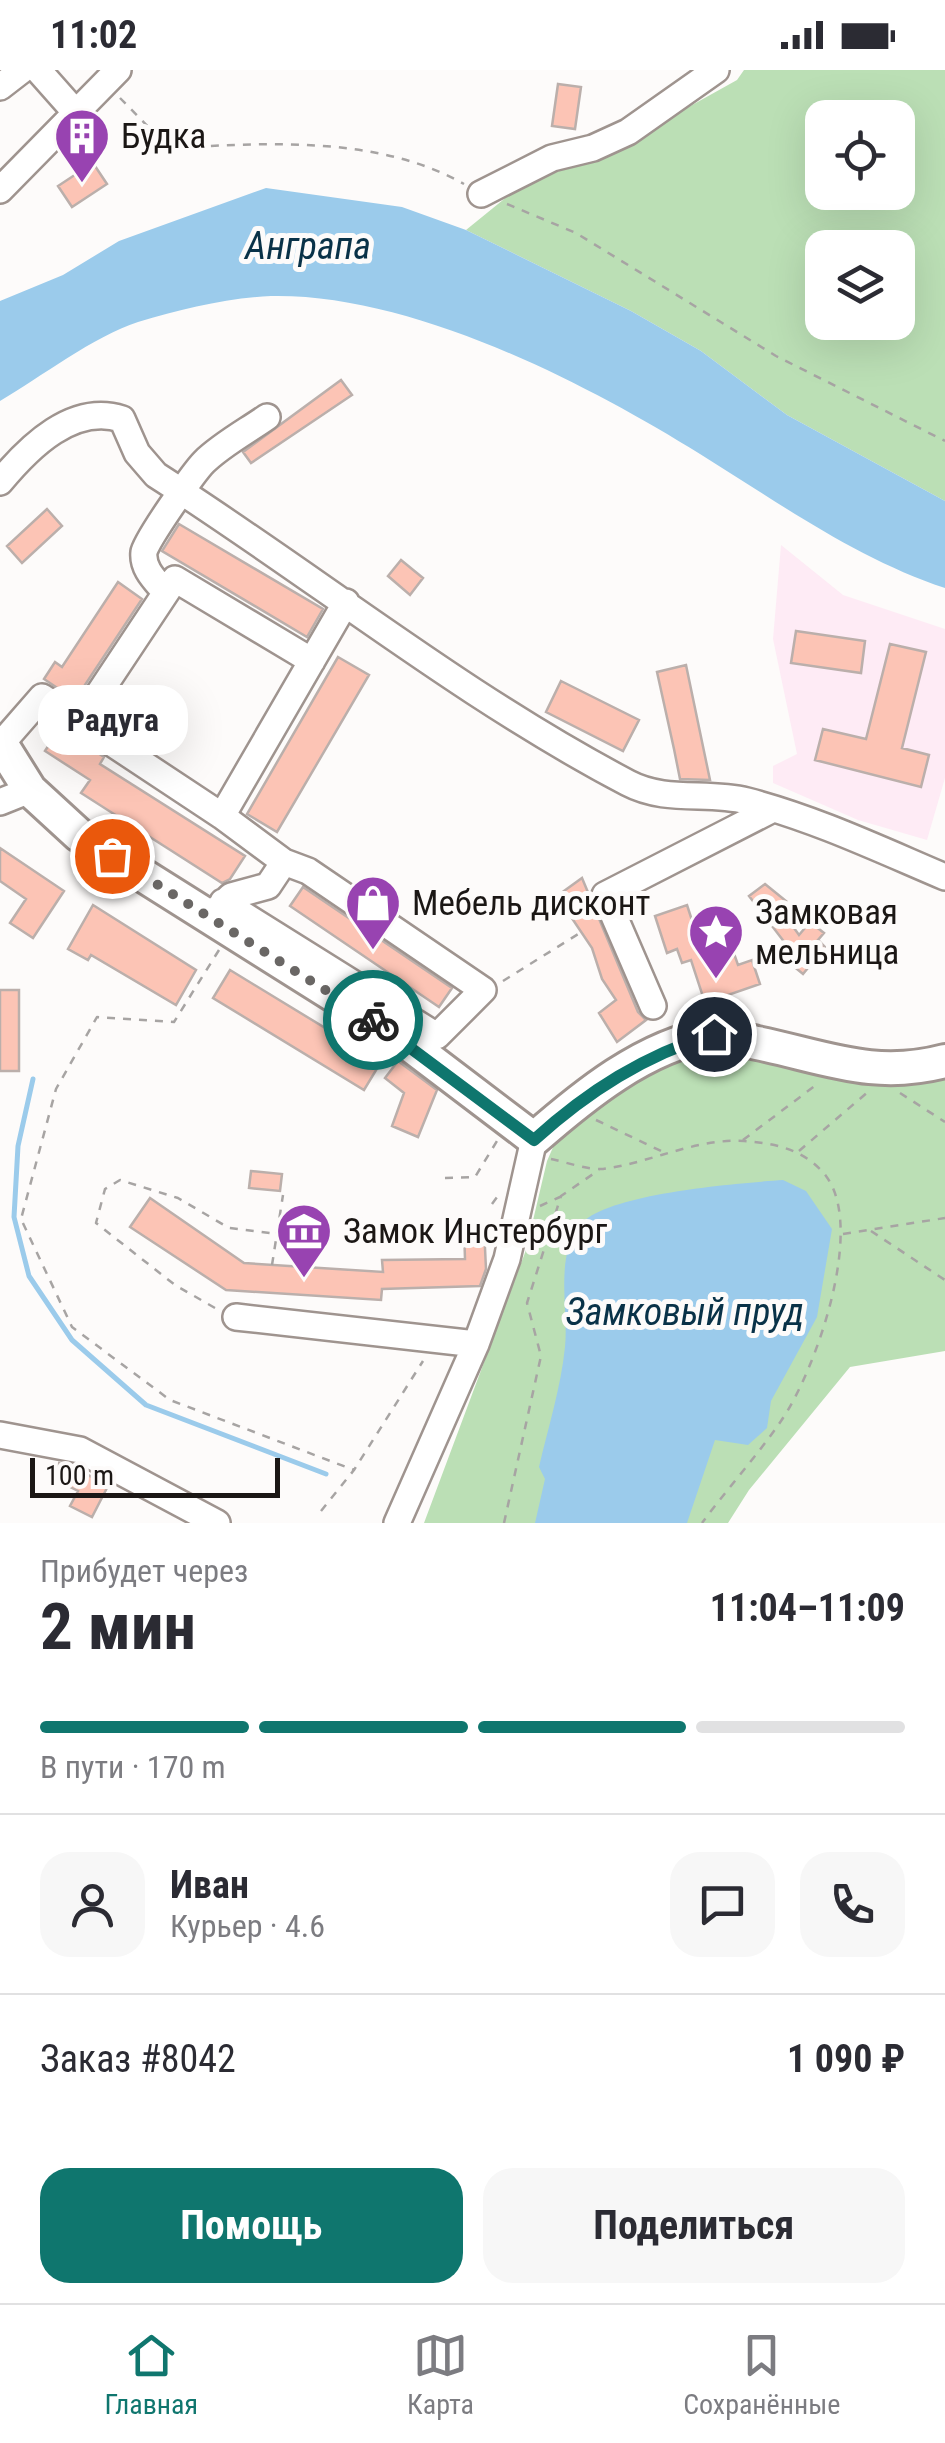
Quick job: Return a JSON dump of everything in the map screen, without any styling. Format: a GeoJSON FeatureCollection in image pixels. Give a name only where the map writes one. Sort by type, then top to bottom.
{"type":"FeatureCollection","features":[{"type":"Feature","properties":{"kind":"main road"},"geometry":{"type":"LineString","coordinates":[[1,743],[15,796],[221,917],[397,1035],[542,1149],[607,1081],[661,1052],[714,1034],[879,1071],[913,1069],[945,1060]]}},
{"type":"Feature","properties":{"kind":"street"},"geometry":{"type":"LineString","coordinates":[[0,87],[22,70]]}},
{"type":"Feature","properties":{"kind":"street"},"geometry":{"type":"LineString","coordinates":[[38,70],[77,114]]}},
{"type":"Feature","properties":{"kind":"street"},"geometry":{"type":"LineString","coordinates":[[482,194],[552,158],[593,148],[628,132],[716,70]]}},
{"type":"Feature","properties":{"kind":"street"},"geometry":{"type":"LineString","coordinates":[[0,190],[77,114],[117,82]]}},
{"type":"Feature","properties":{"kind":"street"},"geometry":{"type":"LineString","coordinates":[[0,482],[64,424],[104,413],[122,419],[137,453],[156,475],[346,602],[466,689],[630,784],[664,796],[746,801],[810,818],[945,877]]}},
{"type":"Feature","properties":{"kind":"street"},"geometry":{"type":"LineString","coordinates":[[165,592],[146,568],[144,553],[153,529],[185,493],[203,463],[267,417]]}},
{"type":"Feature","properties":{"kind":"street"},"geometry":{"type":"LineString","coordinates":[[80,722],[174,579],[312,661]]}},
{"type":"Feature","properties":{"kind":"street"},"geometry":{"type":"LineString","coordinates":[[222,816],[346,602]]}},
{"type":"Feature","properties":{"kind":"street"},"geometry":{"type":"LineString","coordinates":[[1,743],[42,697],[222,816],[284,862],[308,871],[484,990],[437,1036],[221,917],[268,886],[284,862]]}},
{"type":"Feature","properties":{"kind":"street"},"geometry":{"type":"LineString","coordinates":[[652,1006],[605,895],[769,810]]}},
{"type":"Feature","properties":{"kind":"street"},"geometry":{"type":"LineString","coordinates":[[396,1523],[476,1344],[542,1149]]}},
{"type":"Feature","properties":{"kind":"street"},"geometry":{"type":"LineString","coordinates":[[236,1317],[476,1344]]}},
{"type":"Feature","properties":{"kind":"street"},"geometry":{"type":"LineString","coordinates":[[0,1435],[80,1450],[217,1523]]}},
{"type":"Feature","properties":{"kind":"street"},"geometry":{"type":"LineString","coordinates":[[380,1523],[406,1496]]}},
{"type":"Feature","properties":{"kind":"path"},"geometry":{"type":"LineString","coordinates":[[117,82],[169,148],[286,142],[426,162],[482,194],[576,233],[776,356],[945,441]]}},
{"type":"Feature","properties":{"kind":"path"},"geometry":{"type":"LineString","coordinates":[[221,917],[174,1022],[97,1016],[56,1090],[21,1218],[72,1327],[170,1400],[354,1470]]}},
{"type":"Feature","properties":{"kind":"path"},"geometry":{"type":"LineString","coordinates":[[484,990],[582,932]]}},
{"type":"Feature","properties":{"kind":"path"},"geometry":{"type":"LineString","coordinates":[[799,1151],[881,1081]]}},
{"type":"Feature","properties":{"kind":"path"},"geometry":{"type":"LineString","coordinates":[[742,1141],[816,1085]]}},
{"type":"Feature","properties":{"kind":"path"},"geometry":{"type":"LineString","coordinates":[[897,1092],[945,1122]]}},
{"type":"Feature","properties":{"kind":"path"},"geometry":{"type":"LineString","coordinates":[[582,1113],[662,1151]]}},
{"type":"Feature","properties":{"kind":"path"},"geometry":{"type":"LineString","coordinates":[[539,1206],[601,1169],[662,1151],[742,1141],[799,1151],[828,1178],[842,1234],[833,1295],[818,1346],[782,1420],[702,1523]]}},
{"type":"Feature","properties":{"kind":"path"},"geometry":{"type":"LineString","coordinates":[[542,1149],[601,1169]]}},
{"type":"Feature","properties":{"kind":"path"},"geometry":{"type":"LineString","coordinates":[[445,1178],[475,1177],[492,1150]]}},
{"type":"Feature","properties":{"kind":"path"},"geometry":{"type":"LineString","coordinates":[[236,1317],[174,1285],[96,1223],[105,1189],[120,1180],[148,1185],[230,1228],[277,1234]]}},
{"type":"Feature","properties":{"kind":"path"},"geometry":{"type":"LineString","coordinates":[[272,1265],[283,1195]]}},
{"type":"Feature","properties":{"kind":"path"},"geometry":{"type":"LineString","coordinates":[[492,1204],[498,1196]]}},
{"type":"Feature","properties":{"kind":"path"},"geometry":{"type":"LineString","coordinates":[[504,1523],[542,1356],[527,1303],[561,1196]]}},
{"type":"Feature","properties":{"kind":"path"},"geometry":{"type":"LineString","coordinates":[[842,1234],[945,1218]]}},
{"type":"Feature","properties":{"kind":"path"},"geometry":{"type":"LineString","coordinates":[[870,1230],[945,1280]]}},
{"type":"Feature","properties":{"kind":"path"},"geometry":{"type":"LineString","coordinates":[[321,1512],[354,1470],[437,1338]]}},
{"type":"Feature","properties":{"kind":"shaded area"},"geometry":{"type":"Polygon","coordinates":[[[781,545],[843,595],[945,629],[945,778],[927,840],[858,820],[773,783],[773,766],[797,754],[773,639],[781,545]]]}},
{"type":"Feature","properties":{"kind":"green space"},"geometry":{"type":"Polygon","coordinates":[[[744,70],[945,70],[945,501],[787,415],[701,351],[631,311],[466,230],[520,186],[606,153],[737,80],[744,70]]]}},
{"type":"Feature","properties":{"kind":"green space"},"geometry":{"type":"Polygon","coordinates":[[[706,1045],[945,1072],[945,1351],[850,1367],[749,1490],[728,1523],[424,1523],[526,1250],[547,1161],[558,1136],[622,1084],[706,1045]]]}},
{"type":"Feature","properties":{"kind":"water","name":"Анграпа"},"geometry":{"type":"Polygon","coordinates":[[[266,188],[402,207],[466,230],[631,311],[701,351],[787,415],[945,501],[945,588],[850,546],[654,426],[550,372],[438,326],[381,309],[325,299],[271,296],[187,309],[121,328],[0,401],[0,301],[63,275],[119,241],[266,188]]]}},
{"type":"Feature","properties":{"kind":"water","name":"Замковый пруд"},"geometry":{"type":"Polygon","coordinates":[[[783,1180],[806,1191],[832,1229],[817,1317],[771,1401],[767,1428],[748,1445],[715,1440],[687,1523],[535,1523],[545,1479],[539,1467],[563,1362],[565,1265],[574,1234],[598,1212],[620,1204],[678,1191],[783,1180]]]}},
{"type":"Feature","properties":{"kind":"building"},"geometry":{"type":"Polygon","coordinates":[[[558,84],[581,87],[575,129],[552,126],[558,84]]]}},
{"type":"Feature","properties":{"kind":"building","name":"Будка"},"geometry":{"type":"Polygon","coordinates":[[[93,163],[107,184],[72,207],[58,186],[93,163]]]}},
{"type":"Feature","properties":{"kind":"building"},"geometry":{"type":"Polygon","coordinates":[[[341,380],[352,395],[251,463],[243,452],[341,380]]]}},
{"type":"Feature","properties":{"kind":"building"},"geometry":{"type":"Polygon","coordinates":[[[47,509],[62,526],[22,563],[7,546],[47,509]]]}},
{"type":"Feature","properties":{"kind":"building"},"geometry":{"type":"Polygon","coordinates":[[[179,524],[323,609],[307,637],[162,551],[179,524]]]}},
{"type":"Feature","properties":{"kind":"building"},"geometry":{"type":"Polygon","coordinates":[[[401,560],[423,578],[410,595],[388,576],[401,560]]]}},
{"type":"Feature","properties":{"kind":"building"},"geometry":{"type":"Polygon","coordinates":[[[118,582],[142,599],[75,700],[44,679],[55,662],[62,667],[118,582]]]}},
{"type":"Feature","properties":{"kind":"building"},"geometry":{"type":"Polygon","coordinates":[[[796,631],[865,641],[861,673],[791,663],[796,631]]]}},
{"type":"Feature","properties":{"kind":"building"},"geometry":{"type":"Polygon","coordinates":[[[890,644],[926,652],[902,748],[929,755],[921,787],[815,760],[823,729],[866,739],[890,644]]]}},
{"type":"Feature","properties":{"kind":"building"},"geometry":{"type":"Polygon","coordinates":[[[338,657],[369,675],[277,832],[247,814],[338,657]]]}},
{"type":"Feature","properties":{"kind":"building"},"geometry":{"type":"Polygon","coordinates":[[[686,665],[710,780],[680,779],[657,672],[686,665]]]}},
{"type":"Feature","properties":{"kind":"building"},"geometry":{"type":"Polygon","coordinates":[[[561,681],[639,720],[623,751],[546,712],[561,681]]]}},
{"type":"Feature","properties":{"kind":"building"},"geometry":{"type":"Polygon","coordinates":[[[60,728],[104,757],[100,764],[245,856],[230,879],[222,883],[81,793],[90,780],[45,751],[60,728]]]}},
{"type":"Feature","properties":{"kind":"building"},"geometry":{"type":"Polygon","coordinates":[[[0,848],[64,891],[33,938],[10,923],[26,899],[0,881],[0,848]]]}},
{"type":"Feature","properties":{"kind":"building"},"geometry":{"type":"Polygon","coordinates":[[[582,878],[638,1012],[646,1020],[617,1042],[599,1013],[616,1000],[602,979],[592,948],[557,896],[582,878]]]}},
{"type":"Feature","properties":{"kind":"building"},"geometry":{"type":"Polygon","coordinates":[[[765,884],[786,901],[779,907],[799,935],[810,922],[824,933],[818,940],[825,947],[803,974],[786,960],[792,952],[749,896],[765,884]]]}},
{"type":"Feature","properties":{"kind":"building"},"geometry":{"type":"Polygon","coordinates":[[[303,887],[452,988],[439,1007],[290,906],[303,887]]]}},
{"type":"Feature","properties":{"kind":"building"},"geometry":{"type":"Polygon","coordinates":[[[93,905],[196,970],[176,1005],[91,955],[88,960],[68,949],[93,905]]]}},
{"type":"Feature","properties":{"kind":"building"},"geometry":{"type":"Polygon","coordinates":[[[687,905],[699,942],[709,939],[713,952],[731,945],[738,965],[752,960],[760,984],[705,1003],[691,960],[682,963],[677,949],[667,953],[655,916],[687,905]]]}},
{"type":"Feature","properties":{"kind":"building"},"geometry":{"type":"Polygon","coordinates":[[[230,970],[381,1062],[364,1090],[213,998],[230,970]]]}},
{"type":"Feature","properties":{"kind":"building"},"geometry":{"type":"Polygon","coordinates":[[[0,990],[19,990],[19,1071],[0,1071],[0,990]]]}},
{"type":"Feature","properties":{"kind":"building"},"geometry":{"type":"Polygon","coordinates":[[[398,1061],[437,1090],[418,1137],[392,1126],[404,1093],[385,1078],[398,1061]]]}},
{"type":"Feature","properties":{"kind":"building"},"geometry":{"type":"Polygon","coordinates":[[[251,1171],[282,1174],[280,1191],[249,1188],[251,1171]]]}},
{"type":"Feature","properties":{"kind":"building"},"geometry":{"type":"Polygon","coordinates":[[[150,1198],[244,1263],[383,1272],[382,1260],[465,1259],[464,1228],[484,1227],[486,1269],[480,1286],[382,1289],[381,1300],[226,1290],[130,1227],[150,1198]]]}},
{"type":"Feature","properties":{"kind":"building"},"geometry":{"type":"Polygon","coordinates":[[[59,1463],[109,1484],[92,1517],[70,1506],[78,1491],[52,1478],[59,1463]]]}},
{"type":"Feature","properties":{"kind":"waterway"},"geometry":{"type":"LineString","coordinates":[[33,1079],[18,1146],[14,1217],[29,1276],[72,1340],[146,1405],[326,1474]]}},
{"type":"Feature","properties":{"kind":"way so far"},"geometry":{"type":"LineString","coordinates":[[112,856],[373,1020]]}},
{"type":"Feature","properties":{"kind":"place","name":"Будка"},"geometry":{"type":"Point","coordinates":[82,185]}},
{"type":"Feature","properties":{"kind":"place","name":"Радуга"},"geometry":{"type":"Point","coordinates":[112,856]}},
{"type":"Feature","properties":{"kind":"place","name":"Мебель дисконт"},"geometry":{"type":"Point","coordinates":[373,952]}},
{"type":"Feature","properties":{"kind":"place","name":"Замковая мельница"},"geometry":{"type":"Point","coordinates":[716,981]}},
{"type":"Feature","properties":{"kind":"place","name":"Замок Инстербург"},"geometry":{"type":"Point","coordinates":[304,1280]}},
{"type":"Feature","properties":{"kind":"route"},"geometry":{"type":"LineString","coordinates":[[373,1020],[534,1140],[607,1081],[661,1052],[714,1034]]}}]}
